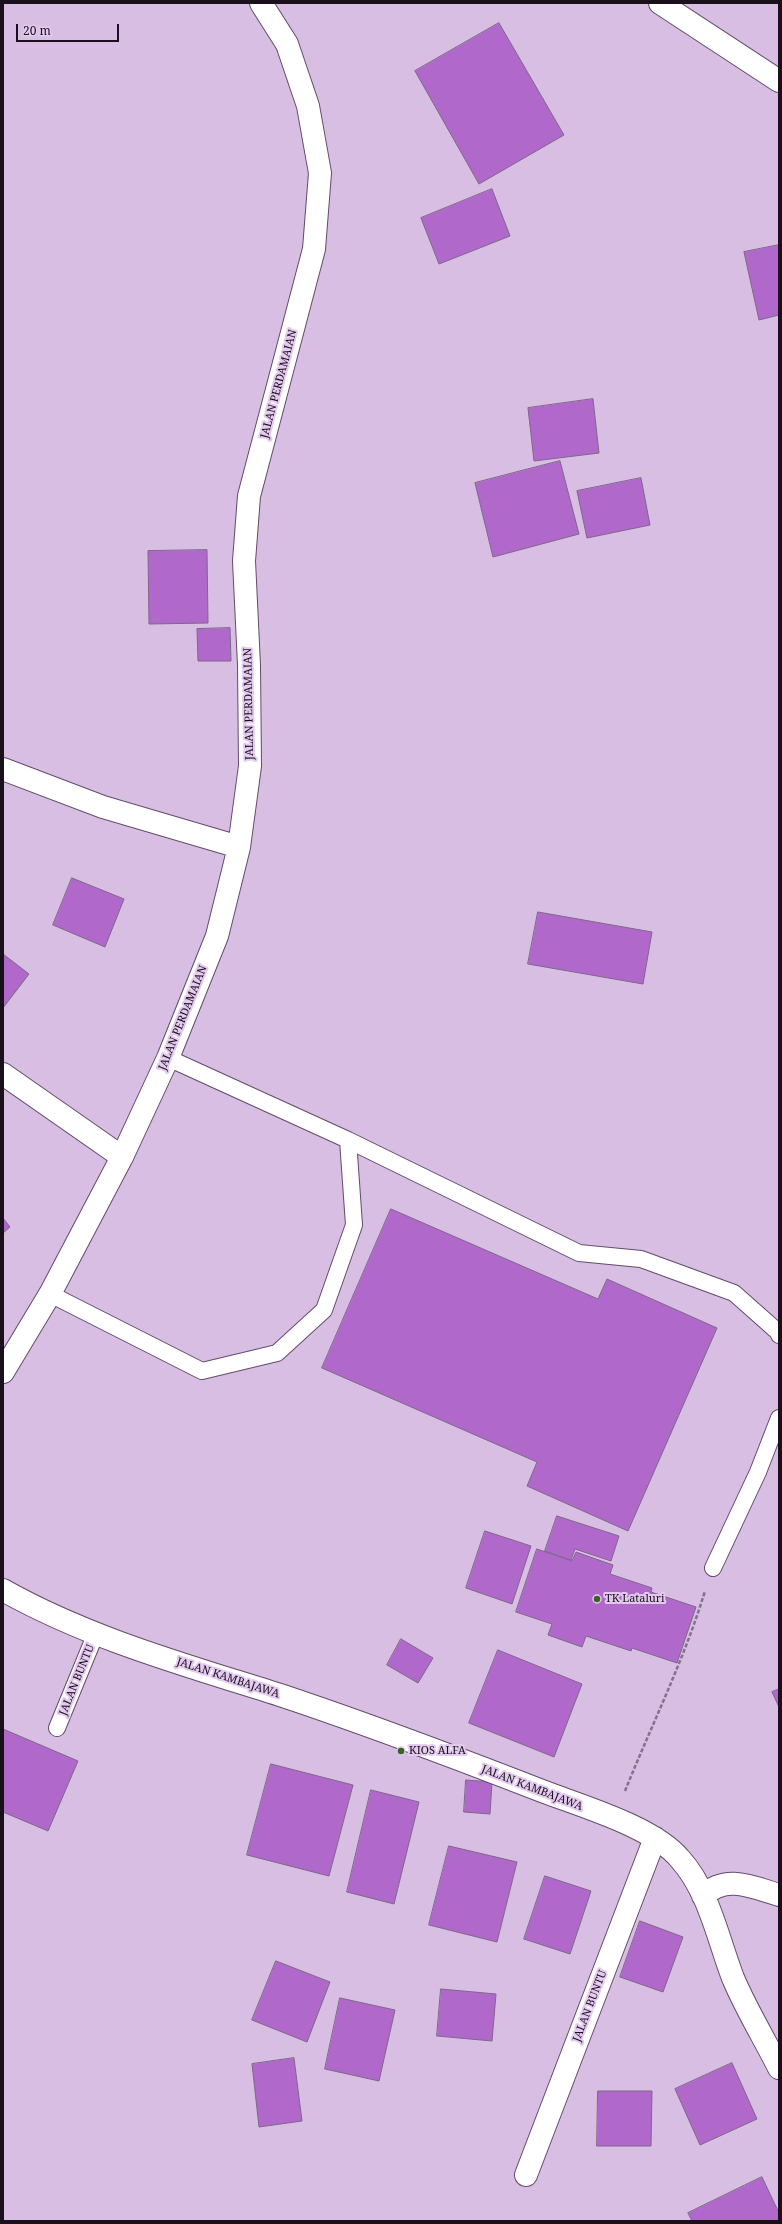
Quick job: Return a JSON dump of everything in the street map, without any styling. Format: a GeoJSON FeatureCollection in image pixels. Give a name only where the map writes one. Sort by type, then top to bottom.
{"type":"FeatureCollection","features":[{"type":"Feature","properties":{"kind":"street","name":"JALAN PERDAMAIAN"},"geometry":{"type":"LineString","coordinates":[[3,1372],[50,1294],[122,1157],[168,1058],[217,936],[239,847],[250,766],[249,665],[244,561],[249,496],[314,249],[320,173],[308,106],[287,44],[260,3]]}},
{"type":"Feature","properties":{"kind":"street"},"geometry":{"type":"LineString","coordinates":[[660,3],[779,81]]}},
{"type":"Feature","properties":{"kind":"street"},"geometry":{"type":"LineString","coordinates":[[3,768],[103,807],[239,847]]}},
{"type":"Feature","properties":{"kind":"street"},"geometry":{"type":"LineString","coordinates":[[3,1074],[122,1157]]}},
{"type":"Feature","properties":{"kind":"street","name":"JALAN KAMBAJAWA"},"geometry":{"type":"LineString","coordinates":[[3,1590],[29,1605],[96,1633],[314,1706],[613,1819],[655,1838],[680,1858],[703,1896],[734,1979],[779,2068]]}},
{"type":"Feature","properties":{"kind":"street","name":"JALAN BUNTU"},"geometry":{"type":"LineString","coordinates":[[526,2175],[655,1838]]}},
{"type":"Feature","properties":{"kind":"street"},"geometry":{"type":"LineString","coordinates":[[703,1896],[711,1888],[724,1883],[745,1885],[779,1895]]}},
{"type":"Feature","properties":{"kind":"lane"},"geometry":{"type":"LineString","coordinates":[[168,1058],[348,1140],[579,1253],[641,1259],[734,1292],[778,1332],[779,1335]]}},
{"type":"Feature","properties":{"kind":"lane"},"geometry":{"type":"LineString","coordinates":[[50,1294],[202,1371],[277,1353],[324,1310],[354,1225],[348,1140]]}},
{"type":"Feature","properties":{"kind":"lane"},"geometry":{"type":"LineString","coordinates":[[713,1568],[758,1472],[779,1418]]}},
{"type":"Feature","properties":{"kind":"lane","name":"JALAN BUNTU"},"geometry":{"type":"LineString","coordinates":[[57,1728],[96,1633]]}},
{"type":"Feature","properties":{"kind":"path"},"geometry":{"type":"LineString","coordinates":[[613,1819],[671,1679],[685,1651],[713,1568]]}},
{"type":"Feature","properties":{"kind":"building"},"geometry":{"type":"Polygon","coordinates":[[[499,23],[564,135],[479,184],[415,71],[499,23]]]}},
{"type":"Feature","properties":{"kind":"building"},"geometry":{"type":"Polygon","coordinates":[[[492,189],[510,236],[439,264],[421,218],[492,189]]]}},
{"type":"Feature","properties":{"kind":"building"},"geometry":{"type":"Polygon","coordinates":[[[779,245],[779,315],[759,320],[744,252],[779,245]]]}},
{"type":"Feature","properties":{"kind":"building"},"geometry":{"type":"Polygon","coordinates":[[[593,399],[599,453],[534,461],[528,408],[593,399]]]}},
{"type":"Feature","properties":{"kind":"building"},"geometry":{"type":"Polygon","coordinates":[[[560,461],[579,534],[493,557],[475,483],[560,461]]]}},
{"type":"Feature","properties":{"kind":"building"},"geometry":{"type":"Polygon","coordinates":[[[641,478],[650,525],[587,538],[577,491],[641,478]]]}},
{"type":"Feature","properties":{"kind":"building"},"geometry":{"type":"Polygon","coordinates":[[[207,550],[208,623],[149,624],[148,551],[207,550]]]}},
{"type":"Feature","properties":{"kind":"building"},"geometry":{"type":"Polygon","coordinates":[[[230,628],[231,661],[198,661],[197,629],[230,628]]]}},
{"type":"Feature","properties":{"kind":"building"},"geometry":{"type":"Polygon","coordinates":[[[72,878],[124,899],[105,947],[53,925],[72,878]]]}},
{"type":"Feature","properties":{"kind":"building"},"geometry":{"type":"Polygon","coordinates":[[[538,912],[652,932],[643,984],[528,964],[538,912]]]}},
{"type":"Feature","properties":{"kind":"building"},"geometry":{"type":"Polygon","coordinates":[[[3,954],[29,974],[3,1008],[3,954]]]}},
{"type":"Feature","properties":{"kind":"building"},"geometry":{"type":"Polygon","coordinates":[[[391,1209],[598,1299],[607,1279],[717,1328],[628,1531],[527,1486],[537,1462],[322,1368],[391,1209]]]}},
{"type":"Feature","properties":{"kind":"building"},"geometry":{"type":"Polygon","coordinates":[[[3,1218],[10,1227],[3,1233],[3,1218]]]}},
{"type":"Feature","properties":{"kind":"building"},"geometry":{"type":"Polygon","coordinates":[[[557,1516],[619,1536],[611,1561],[575,1549],[571,1560],[545,1551],[557,1516]]]}},
{"type":"Feature","properties":{"kind":"building"},"geometry":{"type":"Polygon","coordinates":[[[485,1531],[531,1546],[512,1604],[466,1588],[485,1531]]]}},
{"type":"Feature","properties":{"kind":"building","name":"TK Lataluri"},"geometry":{"type":"Polygon","coordinates":[[[537,1549],[572,1561],[576,1552],[613,1565],[610,1574],[652,1588],[651,1592],[696,1607],[677,1663],[632,1648],[631,1651],[586,1636],[582,1647],[548,1635],[552,1624],[516,1612],[537,1549]]]}},
{"type":"Feature","properties":{"kind":"building"},"geometry":{"type":"Polygon","coordinates":[[[401,1639],[433,1658],[418,1683],[387,1665],[401,1639]]]}},
{"type":"Feature","properties":{"kind":"building"},"geometry":{"type":"Polygon","coordinates":[[[498,1650],[582,1684],[554,1757],[469,1723],[498,1650]]]}},
{"type":"Feature","properties":{"kind":"building"},"geometry":{"type":"Polygon","coordinates":[[[779,1689],[779,1707],[772,1692],[779,1689]]]}},
{"type":"Feature","properties":{"kind":"building"},"geometry":{"type":"Polygon","coordinates":[[[3,1729],[78,1761],[48,1831],[3,1812],[3,1729]]]}},
{"type":"Feature","properties":{"kind":"building"},"geometry":{"type":"Polygon","coordinates":[[[271,1764],[353,1785],[329,1876],[247,1855],[271,1764]]]}},
{"type":"Feature","properties":{"kind":"building"},"geometry":{"type":"Polygon","coordinates":[[[466,1780],[492,1782],[490,1814],[464,1812],[466,1780]]]}},
{"type":"Feature","properties":{"kind":"building"},"geometry":{"type":"Polygon","coordinates":[[[371,1790],[419,1802],[394,1904],[347,1892],[371,1790]]]}},
{"type":"Feature","properties":{"kind":"building"},"geometry":{"type":"Polygon","coordinates":[[[449,1846],[517,1862],[497,1942],[429,1925],[449,1846]]]}},
{"type":"Feature","properties":{"kind":"building"},"geometry":{"type":"Polygon","coordinates":[[[545,1876],[591,1891],[570,1954],[524,1939],[545,1876]]]}},
{"type":"Feature","properties":{"kind":"building"},"geometry":{"type":"Polygon","coordinates":[[[640,1921],[683,1937],[663,1992],[620,1977],[640,1921]]]}},
{"type":"Feature","properties":{"kind":"building"},"geometry":{"type":"Polygon","coordinates":[[[276,1961],[330,1982],[307,2042],[252,2020],[276,1961]]]}},
{"type":"Feature","properties":{"kind":"building"},"geometry":{"type":"Polygon","coordinates":[[[441,1989],[496,1994],[492,2041],[437,2036],[441,1989]]]}},
{"type":"Feature","properties":{"kind":"building"},"geometry":{"type":"Polygon","coordinates":[[[340,1998],[395,2010],[379,2081],[325,2069],[340,1998]]]}},
{"type":"Feature","properties":{"kind":"building"},"geometry":{"type":"Polygon","coordinates":[[[294,2058],[302,2121],[259,2127],[252,2064],[294,2058]]]}},
{"type":"Feature","properties":{"kind":"building"},"geometry":{"type":"Polygon","coordinates":[[[732,2063],[757,2119],[700,2145],[675,2089],[732,2063]]]}},
{"type":"Feature","properties":{"kind":"building"},"geometry":{"type":"Polygon","coordinates":[[[598,2091],[652,2091],[651,2146],[597,2146],[598,2091]]]}},
{"type":"Feature","properties":{"kind":"building"},"geometry":{"type":"Polygon","coordinates":[[[762,2177],[779,2213],[779,2221],[692,2221],[688,2213],[762,2177]]]}},
{"type":"Feature","properties":{"kind":"place","name":"TK Lataluri"},"geometry":{"type":"Point","coordinates":[597,1599]}},
{"type":"Feature","properties":{"kind":"place","name":"KIOS ALFA"},"geometry":{"type":"Point","coordinates":[401,1751]}}]}
